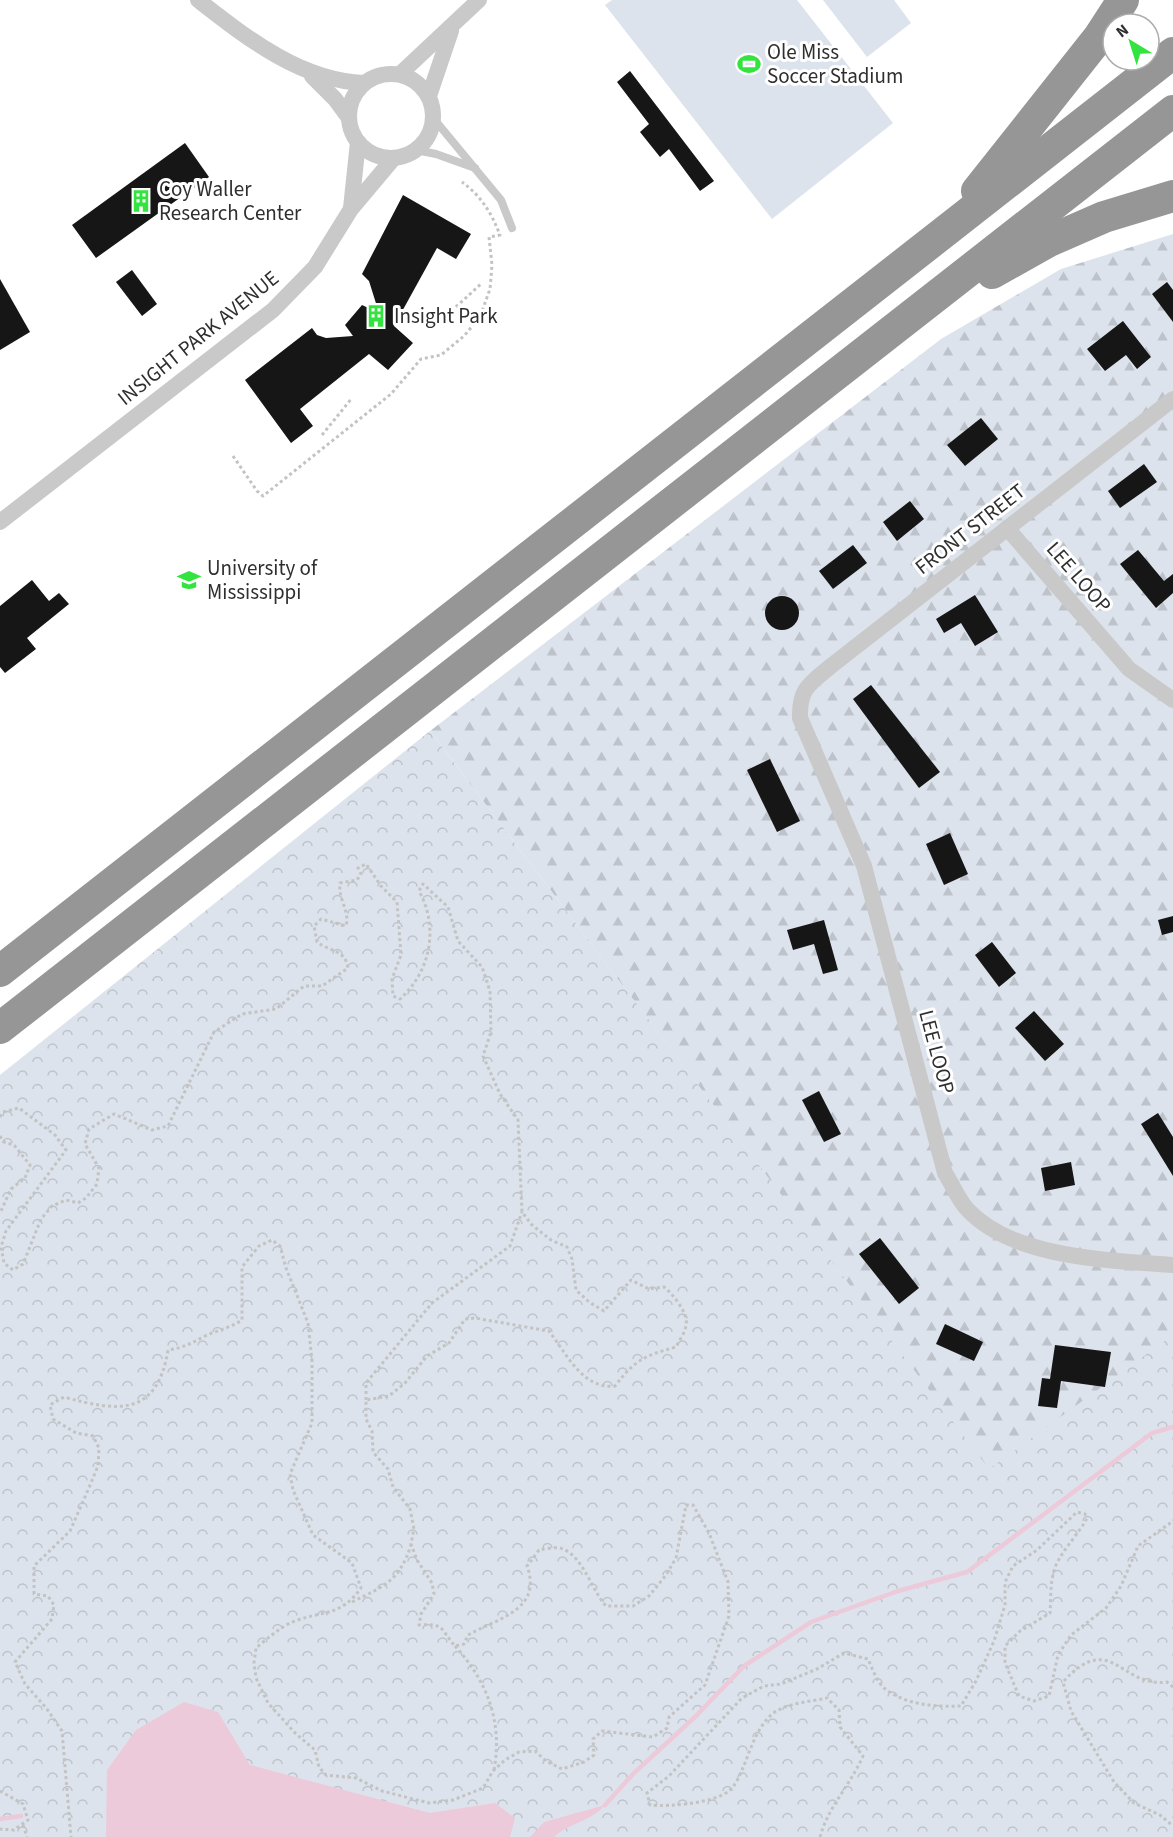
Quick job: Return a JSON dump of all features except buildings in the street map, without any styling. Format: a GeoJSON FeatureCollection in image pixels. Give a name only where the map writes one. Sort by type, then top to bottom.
{"type":"FeatureCollection","features":[{"type":"Feature","properties":{"kind":"highway"},"geometry":{"type":"LineString","coordinates":[[940,235],[1099,37],[1123,0]]}},
{"type":"Feature","properties":{"kind":"highway"},"geometry":{"type":"LineString","coordinates":[[0,970],[1173,53]]}},
{"type":"Feature","properties":{"kind":"highway"},"geometry":{"type":"LineString","coordinates":[[0,1028],[1173,111]]}},
{"type":"Feature","properties":{"kind":"highway"},"geometry":{"type":"LineString","coordinates":[[888,335],[1048,242],[1104,217],[1173,196]]}},
{"type":"Feature","properties":{"kind":"street"},"geometry":{"type":"LineString","coordinates":[[198,0],[269,51],[307,72],[332,80],[364,83],[387,73],[400,74],[422,86],[429,96],[434,119],[426,141],[417,150],[393,159],[368,152],[358,142],[351,131],[349,118],[353,99],[364,83]]}},
{"type":"Feature","properties":{"kind":"street"},"geometry":{"type":"LineString","coordinates":[[400,74],[452,28],[479,0]]}},
{"type":"Feature","properties":{"kind":"street"},"geometry":{"type":"LineString","coordinates":[[429,96],[452,28]]}},
{"type":"Feature","properties":{"kind":"street"},"geometry":{"type":"LineString","coordinates":[[307,72],[335,99],[349,118]]}},
{"type":"Feature","properties":{"kind":"street"},"geometry":{"type":"LineString","coordinates":[[351,209],[358,142]]}},
{"type":"Feature","properties":{"kind":"street","name":"INSIGHT PARK AVENUE"},"geometry":{"type":"LineString","coordinates":[[0,522],[273,309],[315,267],[351,209],[393,159]]}},
{"type":"Feature","properties":{"kind":"street","name":"FRONT STREET"},"geometry":{"type":"LineString","coordinates":[[799,699],[812,681],[1173,399]]}},
{"type":"Feature","properties":{"kind":"street","name":"LEE LOOP"},"geometry":{"type":"LineString","coordinates":[[1007,528],[1129,669],[1173,700]]}},
{"type":"Feature","properties":{"kind":"street","name":"LEE LOOP"},"geometry":{"type":"LineString","coordinates":[[799,699],[800,718],[864,867],[945,1173],[966,1209],[995,1230],[1043,1250],[1173,1266]]}},
{"type":"Feature","properties":{"kind":"lane"},"geometry":{"type":"LineString","coordinates":[[434,119],[501,200],[513,228]]}},
{"type":"Feature","properties":{"kind":"lane"},"geometry":{"type":"LineString","coordinates":[[417,150],[436,154],[478,170]]}},
{"type":"Feature","properties":{"kind":"path"},"geometry":{"type":"LineString","coordinates":[[232,456],[263,496],[391,394],[421,359],[441,355],[464,336],[480,316],[487,302],[492,265],[489,237],[500,235],[486,205],[477,193],[462,182]]}},
{"type":"Feature","properties":{"kind":"path"},"geometry":{"type":"LineString","coordinates":[[447,315],[481,284]]}},
{"type":"Feature","properties":{"kind":"path"},"geometry":{"type":"LineString","coordinates":[[322,435],[352,398]]}},
{"type":"Feature","properties":{"kind":"path"},"geometry":{"type":"LineString","coordinates":[[0,1117],[3,1112],[20,1107],[55,1135],[66,1150],[6,1231],[1,1247],[4,1263],[13,1270],[23,1264],[41,1219],[52,1206],[66,1200],[78,1203],[87,1198],[97,1184],[99,1168],[86,1144],[89,1129],[114,1114],[152,1130],[168,1126],[214,1032],[242,1014],[276,1009],[304,986],[322,986],[348,968],[346,959],[339,951],[325,948],[317,942],[314,926],[321,919],[346,926],[349,916],[339,892],[340,883],[357,880],[361,874],[358,868],[366,864],[381,886],[397,902],[401,955],[392,980],[393,996],[400,999],[415,986],[431,941],[429,909],[418,891],[423,884],[448,907],[458,941],[482,967],[490,991],[491,1032],[483,1056],[500,1094],[518,1120],[522,1212],[510,1246],[432,1303],[366,1383],[366,1419],[372,1431],[373,1452],[388,1469],[393,1487],[410,1509],[414,1529],[404,1567],[386,1585],[337,1610],[293,1621],[256,1648],[254,1663],[256,1678],[268,1704],[315,1750],[319,1767],[326,1775],[356,1778],[382,1791],[429,1803],[453,1800],[483,1788],[494,1771],[505,1760],[519,1752],[535,1751],[546,1761],[562,1769],[584,1762],[594,1755],[593,1739],[602,1731],[653,1737],[667,1728],[669,1717],[705,1685],[729,1616],[728,1582],[710,1533],[693,1505],[686,1505],[676,1558],[649,1596],[633,1606],[606,1606],[597,1596],[592,1580],[564,1549],[539,1550],[527,1566],[531,1577],[531,1592],[523,1603],[512,1613],[468,1635],[464,1644],[455,1646]]}},
{"type":"Feature","properties":{"kind":"path"},"geometry":{"type":"LineString","coordinates":[[0,1136],[4,1142],[14,1145],[30,1165],[25,1178],[11,1189],[0,1213]]}},
{"type":"Feature","properties":{"kind":"path"},"geometry":{"type":"LineString","coordinates":[[366,1400],[389,1396],[405,1383],[427,1356],[449,1343],[465,1319],[483,1319],[549,1331],[573,1365],[590,1380],[604,1388],[615,1386],[631,1365],[644,1355],[676,1347],[684,1332],[686,1319],[670,1291],[664,1287],[649,1289],[631,1280],[604,1311],[589,1302],[576,1290],[572,1259],[567,1247],[551,1240],[532,1225],[522,1212]]}},
{"type":"Feature","properties":{"kind":"path"},"geometry":{"type":"LineString","coordinates":[[71,1837],[62,1731],[47,1708],[25,1684],[15,1662],[52,1619],[54,1605],[48,1596],[34,1594],[34,1566],[70,1531],[99,1467],[99,1448],[93,1436],[76,1433],[53,1419],[50,1405],[63,1397],[111,1407],[137,1404],[153,1391],[165,1369],[168,1350],[187,1347],[207,1335],[230,1328],[242,1320],[242,1267],[259,1246],[272,1240],[280,1246],[286,1268],[308,1323],[312,1361],[312,1423],[290,1473],[292,1491],[313,1535],[352,1563],[360,1588],[350,1603]]}},
{"type":"Feature","properties":{"kind":"path"},"geometry":{"type":"LineString","coordinates":[[820,1837],[840,1793],[855,1772],[862,1756],[840,1726],[839,1710],[827,1698],[779,1709],[769,1717],[748,1749],[742,1769],[730,1790],[703,1801],[670,1807],[650,1805],[647,1793],[669,1776],[741,1698],[764,1686],[781,1684],[808,1673],[844,1653],[868,1659],[882,1687],[907,1701],[940,1707],[961,1706],[976,1681],[994,1641],[1005,1605],[1005,1582],[1013,1566],[1037,1550],[1077,1512],[1085,1514],[1086,1520],[1075,1540],[1063,1552],[1054,1570],[1050,1613],[1020,1631],[1005,1646],[1005,1663],[1019,1696],[1034,1701],[1049,1696],[1058,1655],[1071,1635],[1106,1608],[1121,1586],[1138,1546],[1173,1521]]}},
{"type":"Feature","properties":{"kind":"path"},"geometry":{"type":"LineString","coordinates":[[411,1544],[417,1560],[432,1583],[434,1594],[421,1614],[419,1626],[436,1624],[444,1629],[455,1646],[474,1667],[494,1714],[497,1750],[494,1771]]}},
{"type":"Feature","properties":{"kind":"path"},"geometry":{"type":"LineString","coordinates":[[1173,1688],[1167,1682],[1152,1684],[1121,1665],[1094,1659],[1078,1666],[1063,1682],[1071,1711],[1114,1782],[1134,1803],[1160,1815],[1173,1826]]}},
{"type":"Feature","properties":{"kind":"path"},"geometry":{"type":"LineString","coordinates":[[0,1791],[23,1804],[28,1820],[14,1830],[0,1829]]}},
{"type":"Feature","properties":{"kind":"path"},"geometry":{"type":"LineString","coordinates":[[23,1825],[27,1837]]}},
{"type":"Feature","properties":{"kind":"green space","name":"Ole Miss Soccer Stadium"},"geometry":{"type":"Polygon","coordinates":[[[612,0],[797,0],[893,123],[772,219],[605,5],[612,0]]]}},
{"type":"Feature","properties":{"kind":"green space"},"geometry":{"type":"Polygon","coordinates":[[[823,0],[894,0],[911,23],[867,57],[823,0]]]}},
{"type":"Feature","properties":{"kind":"green space"},"geometry":{"type":"Polygon","coordinates":[[[1173,234],[1173,1342],[989,1470],[430,731],[941,339],[1061,269],[1173,234]]]}},
{"type":"Feature","properties":{"kind":"green space"},"geometry":{"type":"Polygon","coordinates":[[[430,731],[989,1469],[1173,1335],[1173,1837],[0,1837],[0,1075],[430,731]]]}},
{"type":"Feature","properties":{"kind":"shaded area"},"geometry":{"type":"Polygon","coordinates":[[[184,1702],[218,1712],[250,1765],[430,1813],[495,1803],[515,1818],[510,1837],[106,1837],[107,1770],[136,1730],[184,1702]]]}},
{"type":"Feature","properties":{"kind":"shaded area"},"geometry":{"type":"Polygon","coordinates":[[[605,1805],[594,1815],[566,1828],[554,1837],[530,1837],[544,1822],[605,1805]]]}},
{"type":"Feature","properties":{"kind":"waterway"},"geometry":{"type":"LineString","coordinates":[[605,1805],[634,1773],[695,1717],[744,1666],[811,1622],[898,1591],[967,1572],[1152,1433],[1173,1427]]}},
{"type":"Feature","properties":{"kind":"waterway"},"geometry":{"type":"LineString","coordinates":[[0,1819],[21,1816]]}},
{"type":"Feature","properties":{"kind":"place","name":"Ole Miss Soccer Stadium"},"geometry":{"type":"Point","coordinates":[749,64]}},
{"type":"Feature","properties":{"kind":"place","name":"Coy Waller Research Center"},"geometry":{"type":"Point","coordinates":[141,201]}},
{"type":"Feature","properties":{"kind":"place","name":"Insight Park"},"geometry":{"type":"Point","coordinates":[376,316]}},
{"type":"Feature","properties":{"kind":"place","name":"University of Mississippi"},"geometry":{"type":"Point","coordinates":[189,580]}}]}
